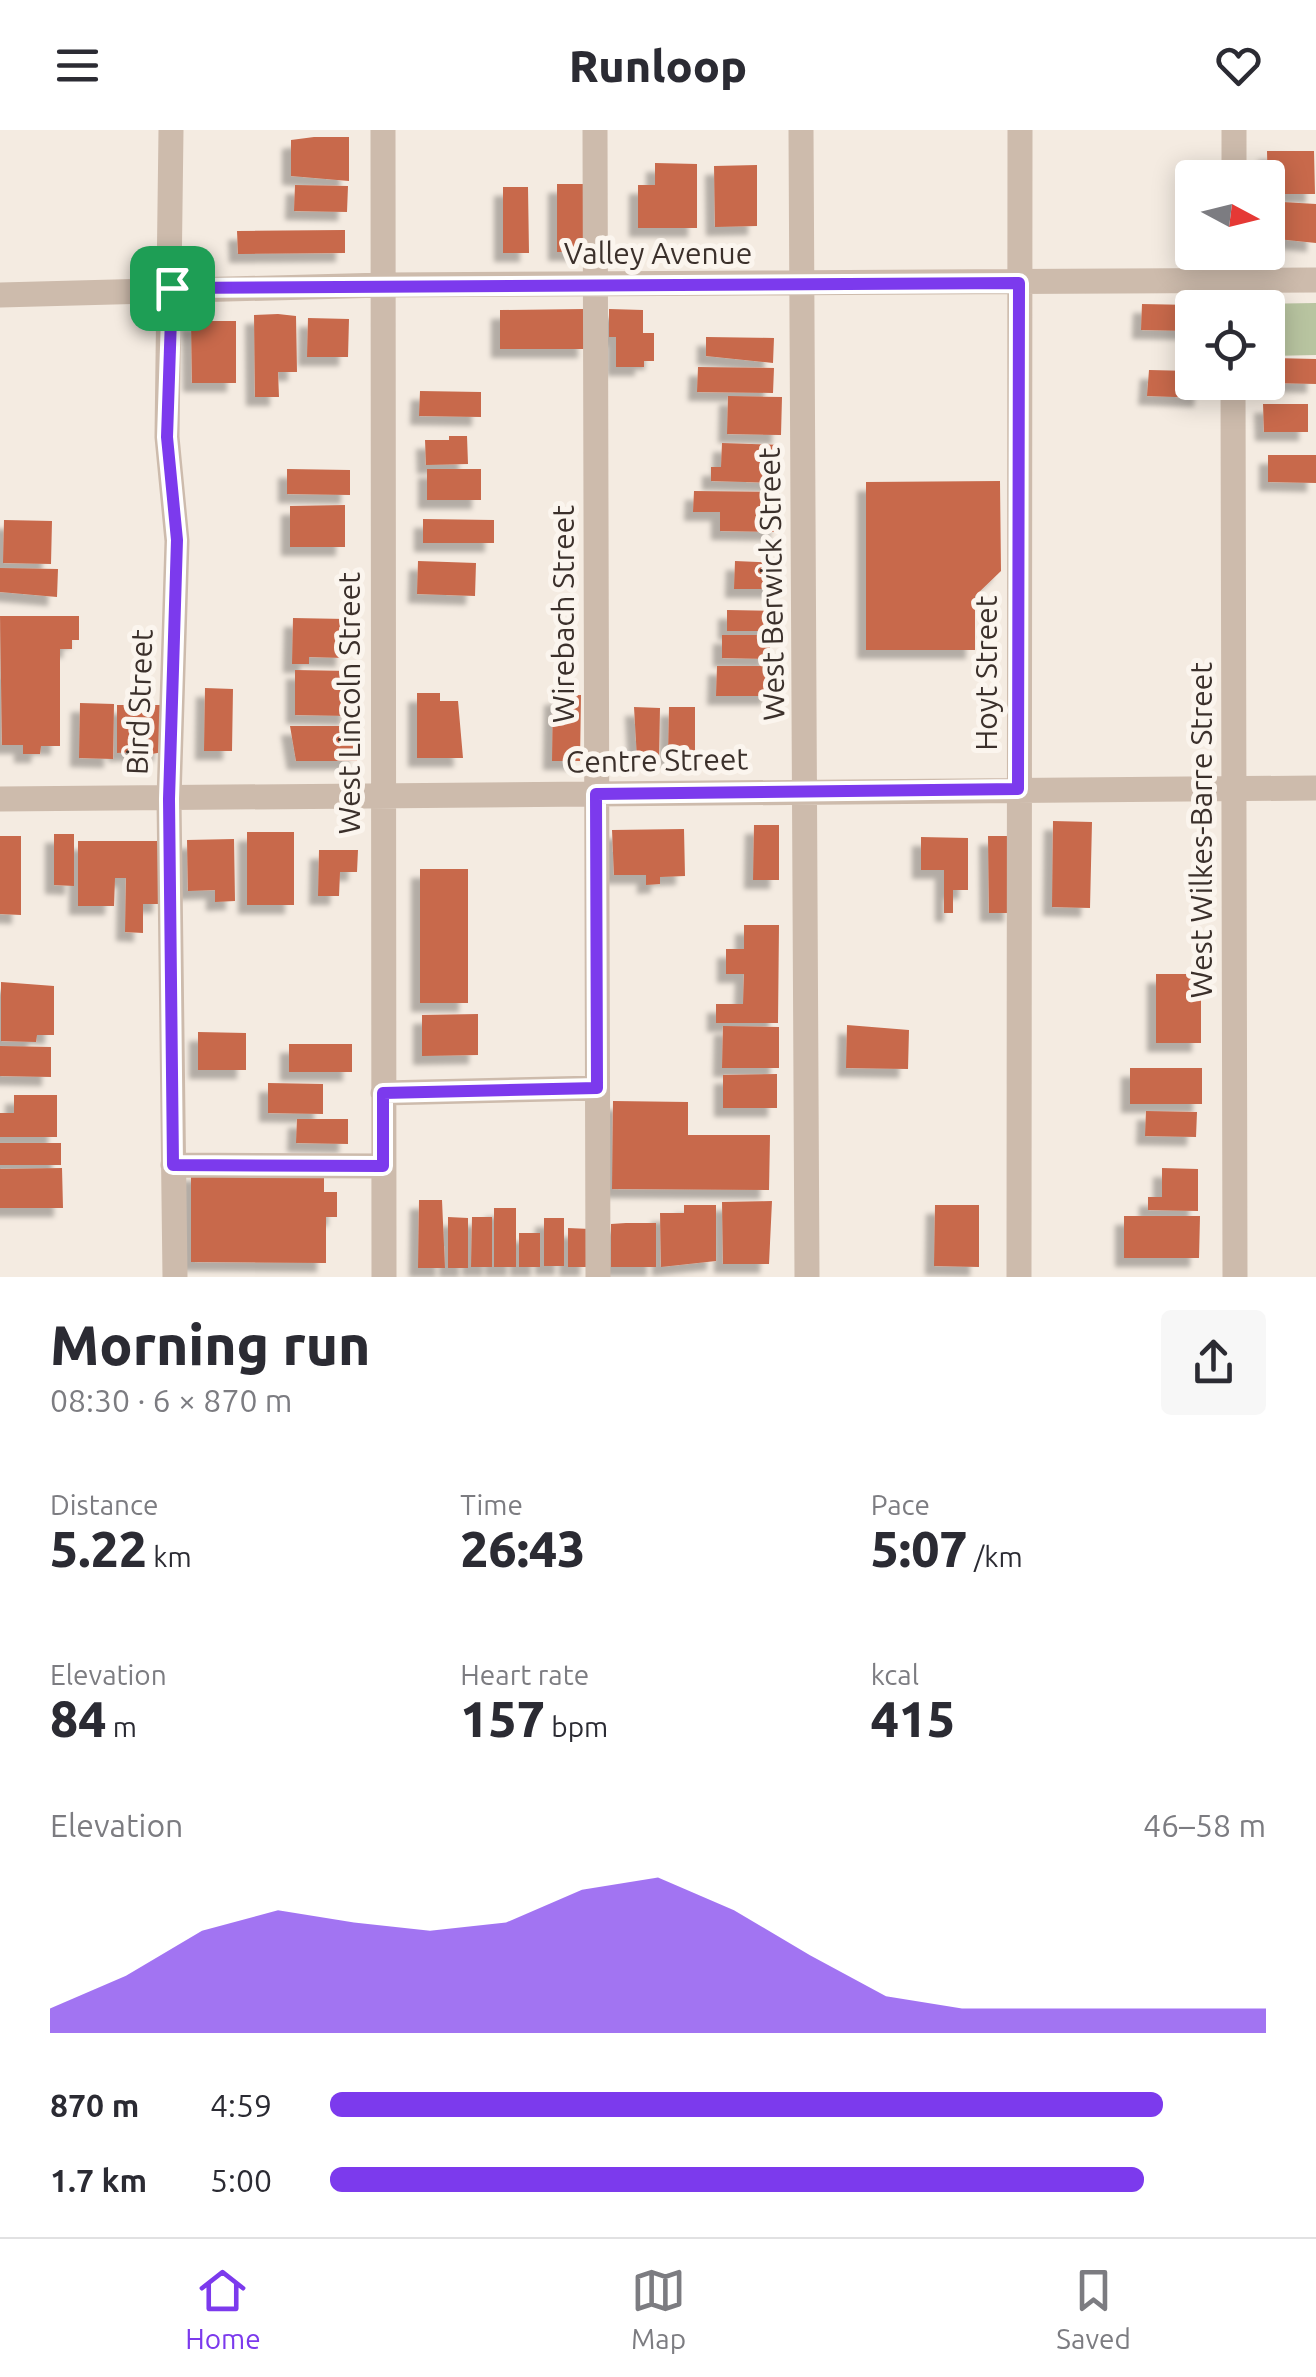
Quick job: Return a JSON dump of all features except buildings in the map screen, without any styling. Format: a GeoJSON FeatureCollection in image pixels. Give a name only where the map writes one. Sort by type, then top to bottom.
{"type":"FeatureCollection","features":[{"type":"Feature","properties":{"kind":"street","name":"Bird Street"},"geometry":{"type":"LineString","coordinates":[[171,130],[172,288],[167,437],[177,540],[169,799],[175,1277]]}},
{"type":"Feature","properties":{"kind":"street","name":"West Lincoln Street"},"geometry":{"type":"LineString","coordinates":[[383,130],[384,1277]]}},
{"type":"Feature","properties":{"kind":"street","name":"Wirebach Street"},"geometry":{"type":"LineString","coordinates":[[595,130],[598,1277]]}},
{"type":"Feature","properties":{"kind":"street","name":"West Berwick Street"},"geometry":{"type":"LineString","coordinates":[[801,130],[807,1277]]}},
{"type":"Feature","properties":{"kind":"street","name":"Hoyt Street"},"geometry":{"type":"LineString","coordinates":[[1019,1277],[1020,130]]}},
{"type":"Feature","properties":{"kind":"street"},"geometry":{"type":"LineString","coordinates":[[1234,130],[1234,160]]}},
{"type":"Feature","properties":{"kind":"street","name":"Valley Avenue"},"geometry":{"type":"LineString","coordinates":[[1261,290],[1316,280]]}},
{"type":"Feature","properties":{"kind":"street","name":"Valley Avenue"},"geometry":{"type":"LineString","coordinates":[[0,295],[384,285],[1019,283],[1175,292]]}},
{"type":"Feature","properties":{"kind":"street","name":"West Wilkes-Barre Street"},"geometry":{"type":"LineString","coordinates":[[1234,400],[1235,1277]]}},
{"type":"Feature","properties":{"kind":"street","name":"Centre Street"},"geometry":{"type":"LineString","coordinates":[[0,799],[1316,788]]}},
{"type":"Feature","properties":{"kind":"street"},"geometry":{"type":"LineString","coordinates":[[383,1093],[597,1088]]}},
{"type":"Feature","properties":{"kind":"street"},"geometry":{"type":"LineString","coordinates":[[173,1165],[383,1166]]}},
{"type":"Feature","properties":{"kind":"green space"},"geometry":{"type":"Polygon","coordinates":[[[1316,303],[1316,355],[1285,356],[1285,304],[1316,303]]]}},
{"type":"Feature","properties":{"kind":"route"},"geometry":{"type":"LineString","coordinates":[[1019,283],[1018,789],[596,794],[597,1088],[383,1093],[383,1166],[173,1165],[169,799],[177,540],[167,437],[172,288],[1019,283]]}}]}
